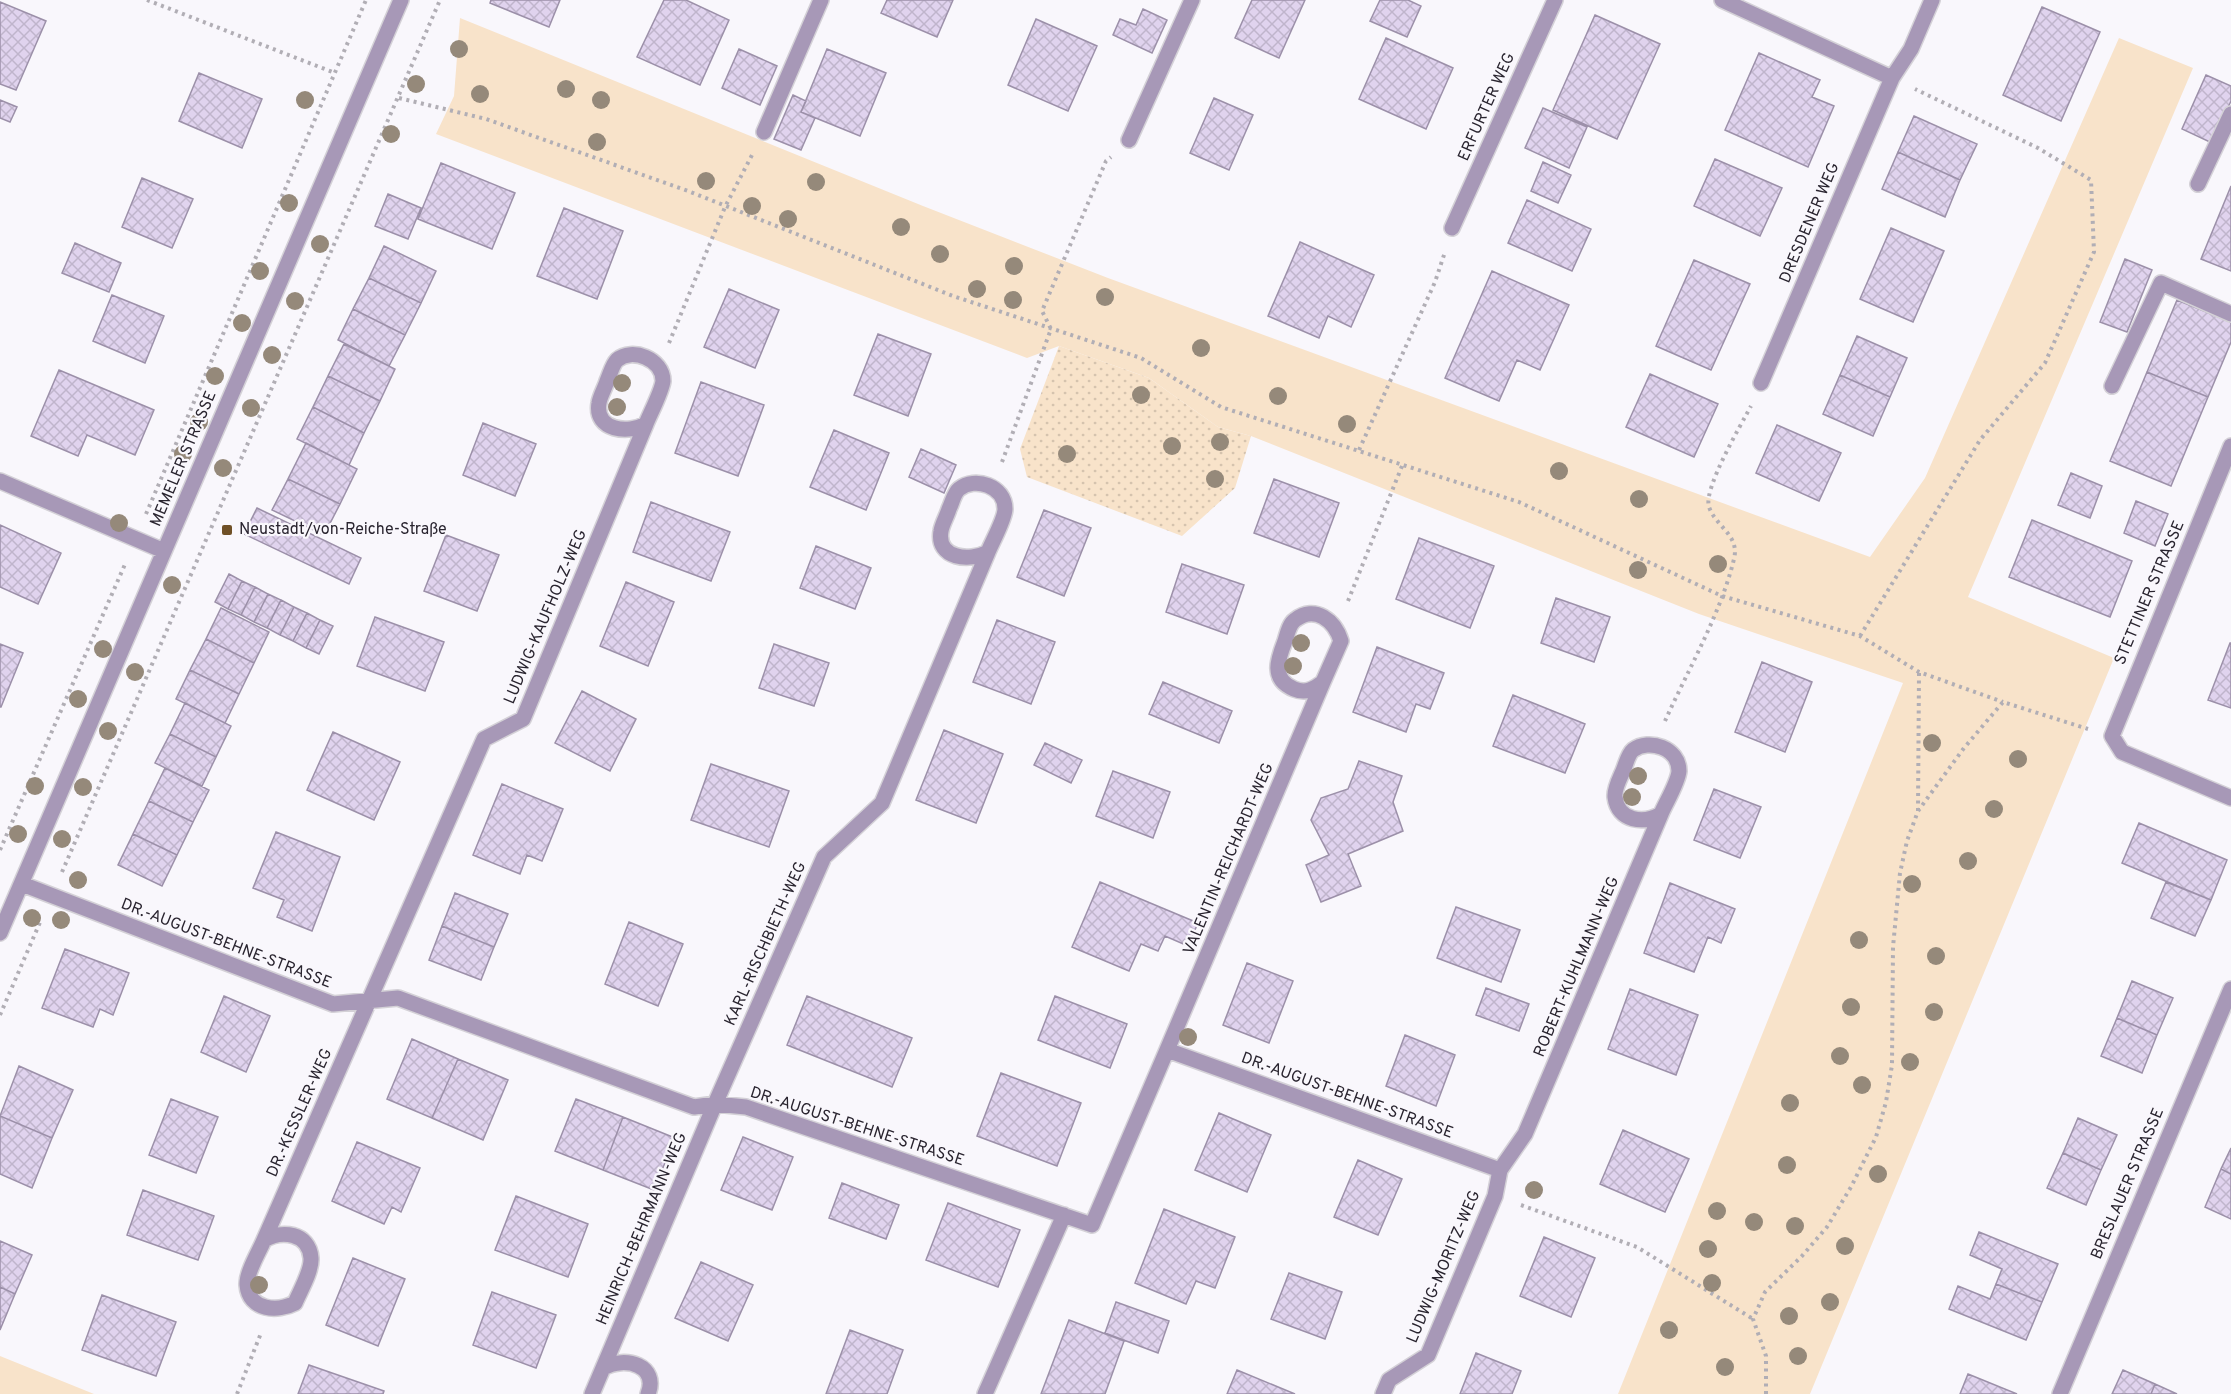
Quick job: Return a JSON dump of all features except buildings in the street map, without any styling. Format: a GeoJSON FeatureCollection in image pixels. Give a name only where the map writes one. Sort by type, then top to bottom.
{"type":"FeatureCollection","features":[{"type":"Feature","properties":{"kind":"street","name":"MEMELER STRASSE"},"geometry":{"type":"LineString","coordinates":[[0,933],[401,0]]}},
{"type":"Feature","properties":{"kind":"street"},"geometry":{"type":"LineString","coordinates":[[764,132],[821,0]]}},
{"type":"Feature","properties":{"kind":"street"},"geometry":{"type":"LineString","coordinates":[[1129,140],[1192,0]]}},
{"type":"Feature","properties":{"kind":"street","name":"ERFURTER WEG"},"geometry":{"type":"LineString","coordinates":[[1452,228],[1555,0]]}},
{"type":"Feature","properties":{"kind":"street"},"geometry":{"type":"LineString","coordinates":[[1722,0],[1892,78]]}},
{"type":"Feature","properties":{"kind":"street","name":"DRESDENER WEG"},"geometry":{"type":"LineString","coordinates":[[1761,383],[1892,78],[1911,49],[1932,0]]}},
{"type":"Feature","properties":{"kind":"street"},"geometry":{"type":"LineString","coordinates":[[2198,184],[2231,114]]}},
{"type":"Feature","properties":{"kind":"street"},"geometry":{"type":"LineString","coordinates":[[2112,386],[2161,283],[2231,314]]}},
{"type":"Feature","properties":{"kind":"street"},"geometry":{"type":"LineString","coordinates":[[646,424],[635,431],[616,429],[602,417],[598,405],[615,362],[626,355],[639,354],[650,359],[659,369]]}},
{"type":"Feature","properties":{"kind":"street","name":"LUDWIG-KAUFHOLZ-WEG"},"geometry":{"type":"LineString","coordinates":[[369,1001],[484,739],[523,719],[663,381],[659,369]]}},
{"type":"Feature","properties":{"kind":"street","name":"STETTINER STRASSE"},"geometry":{"type":"LineString","coordinates":[[2112,736],[2231,446]]}},
{"type":"Feature","properties":{"kind":"street"},"geometry":{"type":"LineString","coordinates":[[0,481],[164,551]]}},
{"type":"Feature","properties":{"kind":"street"},"geometry":{"type":"LineString","coordinates":[[988,552],[977,558],[964,560],[952,555],[944,545],[940,533],[957,490],[968,483],[981,483],[992,487]]}},
{"type":"Feature","properties":{"kind":"street","name":"KARL-RISCHBIETH-WEG"},"geometry":{"type":"LineString","coordinates":[[715,1104],[824,857],[882,803],[1005,509],[1001,497],[992,487]]}},
{"type":"Feature","properties":{"kind":"street"},"geometry":{"type":"LineString","coordinates":[[1323,682],[1313,690],[1300,691],[1288,686],[1280,677],[1276,665],[1293,621],[1304,615],[1317,614],[1328,619],[1337,628]]}},
{"type":"Feature","properties":{"kind":"street","name":"VALENTIN-REICHARDT-WEG"},"geometry":{"type":"LineString","coordinates":[[1167,1050],[1341,641],[1337,628]]}},
{"type":"Feature","properties":{"kind":"street"},"geometry":{"type":"LineString","coordinates":[[2112,736],[2122,752],[2231,798]]}},
{"type":"Feature","properties":{"kind":"street"},"geometry":{"type":"LineString","coordinates":[[1655,744],[1642,745],[1631,752],[1614,795],[1618,807],[1626,816],[1638,821],[1650,820],[1661,814]]}},
{"type":"Feature","properties":{"kind":"street","name":"ROBERT-KUHLMANN-WEG"},"geometry":{"type":"LineString","coordinates":[[1500,1170],[1525,1134],[1679,771],[1675,758],[1666,749],[1655,744]]}},
{"type":"Feature","properties":{"kind":"street","name":"DR.-AUGUST-BEHNE-STRASSE"},"geometry":{"type":"LineString","coordinates":[[22,884],[333,1004],[398,998],[694,1107],[715,1104],[746,1107],[1092,1225],[1167,1050],[1500,1170]]}},
{"type":"Feature","properties":{"kind":"street","name":"BRESLAUER STRASSE"},"geometry":{"type":"LineString","coordinates":[[2060,1394],[2231,989]]}},
{"type":"Feature","properties":{"kind":"street","name":"DR.-KESSLER-WEG"},"geometry":{"type":"LineString","coordinates":[[271,1310],[255,1300],[247,1284],[264,1240],[369,1001]]}},
{"type":"Feature","properties":{"kind":"street","name":"HEINRICH-BEHRMANN-WEG"},"geometry":{"type":"LineString","coordinates":[[592,1394],[715,1104]]}},
{"type":"Feature","properties":{"kind":"street","name":"LUDWIG-MORITZ-WEG"},"geometry":{"type":"LineString","coordinates":[[1383,1394],[1389,1380],[1428,1355],[1495,1196],[1500,1170]]}},
{"type":"Feature","properties":{"kind":"street"},"geometry":{"type":"LineString","coordinates":[[985,1394],[1064,1215]]}},
{"type":"Feature","properties":{"kind":"street"},"geometry":{"type":"LineString","coordinates":[[264,1240],[281,1234],[299,1238],[308,1247],[311,1260],[295,1303],[283,1309],[271,1310]]}},
{"type":"Feature","properties":{"kind":"street"},"geometry":{"type":"LineString","coordinates":[[603,1368],[620,1361],[638,1365],[647,1375],[650,1387],[648,1394]]}},
{"type":"Feature","properties":{"kind":"path"},"geometry":{"type":"LineString","coordinates":[[147,0],[335,73]]}},
{"type":"Feature","properties":{"kind":"path"},"geometry":{"type":"LineString","coordinates":[[0,850],[366,0]]}},
{"type":"Feature","properties":{"kind":"path"},"geometry":{"type":"LineString","coordinates":[[0,1015],[440,0]]}},
{"type":"Feature","properties":{"kind":"path"},"geometry":{"type":"LineString","coordinates":[[1860,636],[1980,440],[2045,363],[2094,252],[2091,180],[2038,148],[1892,78]]}},
{"type":"Feature","properties":{"kind":"path"},"geometry":{"type":"LineString","coordinates":[[399,98],[486,119],[688,191],[953,296],[1141,358],[1221,407],[1519,502],[1722,596],[1860,636],[1919,672],[2003,702],[2112,736]]}},
{"type":"Feature","properties":{"kind":"path"},"geometry":{"type":"LineString","coordinates":[[992,487],[1051,329],[1042,311],[1106,161],[1129,140]]}},
{"type":"Feature","properties":{"kind":"path"},"geometry":{"type":"LineString","coordinates":[[659,369],[725,207],[757,146]]}},
{"type":"Feature","properties":{"kind":"path"},"geometry":{"type":"LineString","coordinates":[[1359,450],[1435,282],[1452,228]]}},
{"type":"Feature","properties":{"kind":"path"},"geometry":{"type":"LineString","coordinates":[[1655,744],[1722,596],[1735,557],[1734,542],[1709,507],[1710,490],[1761,383]]}},
{"type":"Feature","properties":{"kind":"path"},"geometry":{"type":"LineString","coordinates":[[1337,628],[1402,466]]}},
{"type":"Feature","properties":{"kind":"path"},"geometry":{"type":"LineString","coordinates":[[1918,811],[1919,672]]}},
{"type":"Feature","properties":{"kind":"path"},"geometry":{"type":"LineString","coordinates":[[1753,1319],[1765,1292],[1802,1256],[1827,1227],[1851,1187],[1876,1137],[1886,1102],[1892,1065],[1893,947],[1900,873],[1907,841],[1918,811],[1964,748],[2003,702]]}},
{"type":"Feature","properties":{"kind":"path"},"geometry":{"type":"LineString","coordinates":[[1495,1196],[1637,1247],[1753,1319],[1766,1356],[1766,1394]]}},
{"type":"Feature","properties":{"kind":"path"},"geometry":{"type":"LineString","coordinates":[[237,1394],[271,1310]]}},
{"type":"Feature","properties":{"kind":"shaded area"},"geometry":{"type":"Polygon","coordinates":[[[460,18],[923,206],[1108,278],[1870,557],[1925,478],[2119,38],[2193,68],[1968,597],[2114,658],[1810,1394],[1618,1394],[1903,683],[1699,614],[1251,436],[1218,427],[1149,378],[1059,346],[1027,358],[436,134],[454,96],[460,18]]]}},
{"type":"Feature","properties":{"kind":"shaded area"},"geometry":{"type":"Polygon","coordinates":[[[1059,346],[1149,378],[1218,427],[1251,436],[1235,488],[1182,536],[1027,477],[1020,449],[1059,346]]]}},
{"type":"Feature","properties":{"kind":"shaded area"},"geometry":{"type":"Polygon","coordinates":[[[0,1356],[94,1394],[0,1394],[0,1356]]]}},
{"type":"Feature","properties":{"kind":"place","name":"Neustadt/von-Reiche-Straße"},"geometry":{"type":"Point","coordinates":[227,530]}}]}
